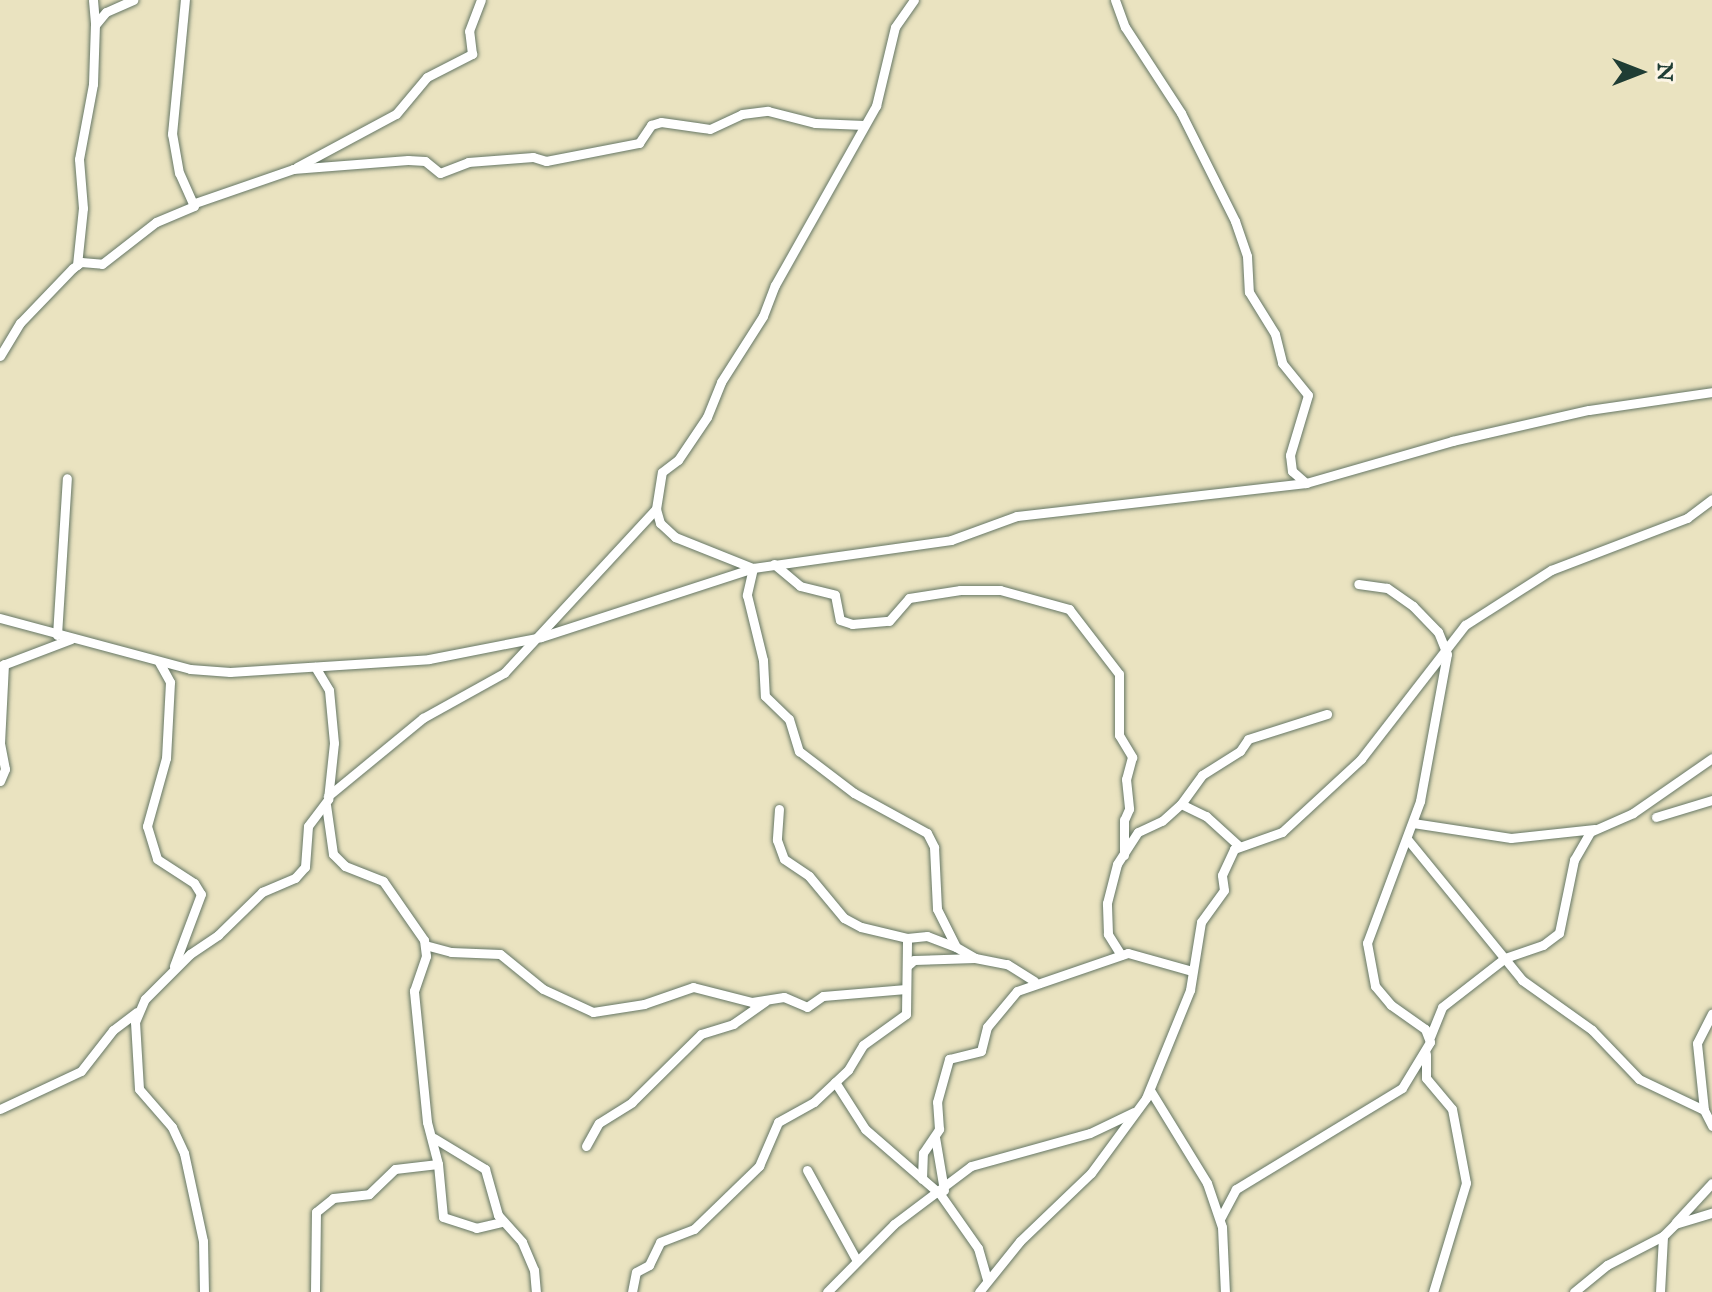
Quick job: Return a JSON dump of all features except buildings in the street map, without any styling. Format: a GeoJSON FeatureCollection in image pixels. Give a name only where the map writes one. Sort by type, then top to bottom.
{"type":"FeatureCollection","features":[{"type":"Feature","properties":{"kind":"street"},"geometry":{"type":"LineString","coordinates":[[0,356],[20,323],[77,265],[83,208],[79,159],[93,84],[93,0]]}},
{"type":"Feature","properties":{"kind":"street"},"geometry":{"type":"LineString","coordinates":[[95,25],[106,12],[133,0]]}},
{"type":"Feature","properties":{"kind":"street"},"geometry":{"type":"LineString","coordinates":[[185,0],[172,134],[179,173],[195,203]]}},
{"type":"Feature","properties":{"kind":"street"},"geometry":{"type":"LineString","coordinates":[[77,265],[102,264],[146,228],[183,215],[195,203],[293,169],[396,114],[427,77],[472,54],[469,31],[481,0]]}},
{"type":"Feature","properties":{"kind":"street"},"geometry":{"type":"LineString","coordinates":[[753,568],[675,537],[660,523],[656,509],[662,472],[678,460],[707,417],[721,382],[763,316],[881,93],[895,27],[914,0]]}},
{"type":"Feature","properties":{"kind":"street"},"geometry":{"type":"LineString","coordinates":[[1115,0],[1125,27],[1181,113],[1235,221],[1247,256],[1249,292],[1275,334],[1282,363],[1308,395],[1290,455],[1292,471],[1306,483]]}},
{"type":"Feature","properties":{"kind":"street"},"geometry":{"type":"LineString","coordinates":[[293,169],[408,160],[425,161],[440,173],[468,162],[546,161],[639,143],[651,125],[661,122],[710,129],[742,114],[768,111],[815,123],[864,125]]}},
{"type":"Feature","properties":{"kind":"street"},"geometry":{"type":"LineString","coordinates":[[0,618],[159,662],[230,672],[447,657],[541,637],[753,568],[951,540],[1017,516],[1306,483],[1452,441],[1589,410],[1712,392]]}},
{"type":"Feature","properties":{"kind":"street"},"geometry":{"type":"LineString","coordinates":[[57,635],[67,478]]}},
{"type":"Feature","properties":{"kind":"street"},"geometry":{"type":"LineString","coordinates":[[979,1292],[1091,1173],[1150,1090],[1190,990],[1201,922],[1224,890],[1222,875],[1239,846],[1282,832],[1361,759],[1445,645],[1505,596],[1542,575],[1687,518],[1712,499]]}},
{"type":"Feature","properties":{"kind":"street"},"geometry":{"type":"LineString","coordinates":[[0,1109],[81,1071],[113,1030],[137,1012],[171,973],[262,892],[301,874],[308,826],[327,801],[423,718],[504,673],[541,637],[569,598],[656,509]]}},
{"type":"Feature","properties":{"kind":"street"},"geometry":{"type":"LineString","coordinates":[[774,564],[800,586],[835,595],[840,620],[852,624],[889,621],[909,598],[946,591],[1000,590],[1069,609],[1119,674],[1119,735],[1132,757],[1126,779],[1124,855]]}},
{"type":"Feature","properties":{"kind":"street"},"geometry":{"type":"LineString","coordinates":[[753,568],[747,595],[763,660],[765,696],[789,719],[795,746],[817,769],[927,833],[935,855],[937,909],[956,947]]}},
{"type":"Feature","properties":{"kind":"street"},"geometry":{"type":"LineString","coordinates":[[1358,584],[1382,586],[1402,599],[1431,623],[1445,645],[1428,772],[1408,840],[1369,934],[1368,961],[1381,994],[1430,1037]]}},
{"type":"Feature","properties":{"kind":"street"},"geometry":{"type":"LineString","coordinates":[[0,781],[5,769],[0,743],[2,665],[71,639]]}},
{"type":"Feature","properties":{"kind":"street"},"geometry":{"type":"LineString","coordinates":[[159,662],[170,682],[166,758],[147,826],[157,859],[194,883],[201,894],[171,973]]}},
{"type":"Feature","properties":{"kind":"street"},"geometry":{"type":"LineString","coordinates":[[315,667],[329,690],[333,724],[327,801],[333,854],[345,866],[383,881],[425,945],[451,952],[500,954],[543,989],[593,1012],[644,1004],[693,987],[765,1002]]}},
{"type":"Feature","properties":{"kind":"street"},"geometry":{"type":"LineString","coordinates":[[1121,955],[1106,919],[1113,874],[1138,832],[1181,804],[1202,775],[1243,750],[1247,740],[1327,714]]}},
{"type":"Feature","properties":{"kind":"street"},"geometry":{"type":"LineString","coordinates":[[1413,823],[1511,838],[1595,829],[1633,813],[1712,758]]}},
{"type":"Feature","properties":{"kind":"street"},"geometry":{"type":"LineString","coordinates":[[1656,817],[1712,800]]}},
{"type":"Feature","properties":{"kind":"street"},"geometry":{"type":"LineString","coordinates":[[1181,804],[1206,816],[1239,846]]}},
{"type":"Feature","properties":{"kind":"street"},"geometry":{"type":"LineString","coordinates":[[779,809],[777,840],[784,859],[809,876],[850,922],[907,938],[927,936],[975,958]]}},
{"type":"Feature","properties":{"kind":"street"},"geometry":{"type":"LineString","coordinates":[[1433,1292],[1466,1183],[1452,1109],[1426,1078],[1426,1053],[1439,1010],[1505,958],[1543,945],[1559,933],[1574,860],[1595,829]]}},
{"type":"Feature","properties":{"kind":"street"},"geometry":{"type":"LineString","coordinates":[[1408,840],[1528,986],[1592,1030],[1639,1079],[1704,1110]]}},
{"type":"Feature","properties":{"kind":"street"},"geometry":{"type":"LineString","coordinates":[[632,1292],[636,1272],[649,1265],[660,1242],[694,1229],[759,1166],[778,1122],[814,1102],[835,1082],[863,1045],[906,1014],[907,938]]}},
{"type":"Feature","properties":{"kind":"street"},"geometry":{"type":"LineString","coordinates":[[425,945],[414,991],[427,1122],[434,1138],[443,1217],[476,1228],[503,1222]]}},
{"type":"Feature","properties":{"kind":"street"},"geometry":{"type":"LineString","coordinates":[[942,1192],[935,1137],[949,1059],[981,1051],[1001,1005],[1034,981],[1121,955],[1143,954],[1192,971]]}},
{"type":"Feature","properties":{"kind":"street"},"geometry":{"type":"LineString","coordinates":[[907,966],[914,960],[975,958],[1007,964],[1034,981]]}},
{"type":"Feature","properties":{"kind":"street"},"geometry":{"type":"LineString","coordinates":[[586,1146],[599,1123],[632,1102],[701,1034],[733,1024],[765,1002],[784,997],[807,1007],[823,996],[906,989]]}},
{"type":"Feature","properties":{"kind":"street"},"geometry":{"type":"LineString","coordinates":[[137,1012],[133,1059],[139,1089],[172,1127],[184,1153],[203,1241],[204,1292]]}},
{"type":"Feature","properties":{"kind":"street"},"geometry":{"type":"LineString","coordinates":[[1712,1014],[1697,1043],[1704,1110],[1712,1126]]}},
{"type":"Feature","properties":{"kind":"street"},"geometry":{"type":"LineString","coordinates":[[1220,1219],[1236,1189],[1399,1091],[1426,1053]]}},
{"type":"Feature","properties":{"kind":"street"},"geometry":{"type":"LineString","coordinates":[[835,1082],[865,1129],[922,1179],[942,1192],[978,1248],[987,1280]]}},
{"type":"Feature","properties":{"kind":"street"},"geometry":{"type":"LineString","coordinates":[[1150,1090],[1206,1179],[1220,1219],[1225,1292]]}},
{"type":"Feature","properties":{"kind":"street"},"geometry":{"type":"LineString","coordinates":[[827,1292],[894,1224],[942,1192],[979,1162],[1090,1133],[1134,1112]]}},
{"type":"Feature","properties":{"kind":"street"},"geometry":{"type":"LineString","coordinates":[[922,1179],[923,1153],[935,1137]]}},
{"type":"Feature","properties":{"kind":"street"},"geometry":{"type":"LineString","coordinates":[[434,1138],[485,1169],[503,1222],[522,1242],[534,1270],[536,1292]]}},
{"type":"Feature","properties":{"kind":"street"},"geometry":{"type":"LineString","coordinates":[[315,1292],[316,1212],[333,1198],[375,1191],[395,1169],[438,1164]]}},
{"type":"Feature","properties":{"kind":"street"},"geometry":{"type":"LineString","coordinates":[[807,1170],[857,1261]]}},
{"type":"Feature","properties":{"kind":"street"},"geometry":{"type":"LineString","coordinates":[[1574,1292],[1600,1269],[1663,1236],[1712,1183]]}},
{"type":"Feature","properties":{"kind":"street"},"geometry":{"type":"LineString","coordinates":[[1675,1224],[1712,1213]]}},
{"type":"Feature","properties":{"kind":"street"},"geometry":{"type":"LineString","coordinates":[[1660,1292],[1663,1236]]}}]}
